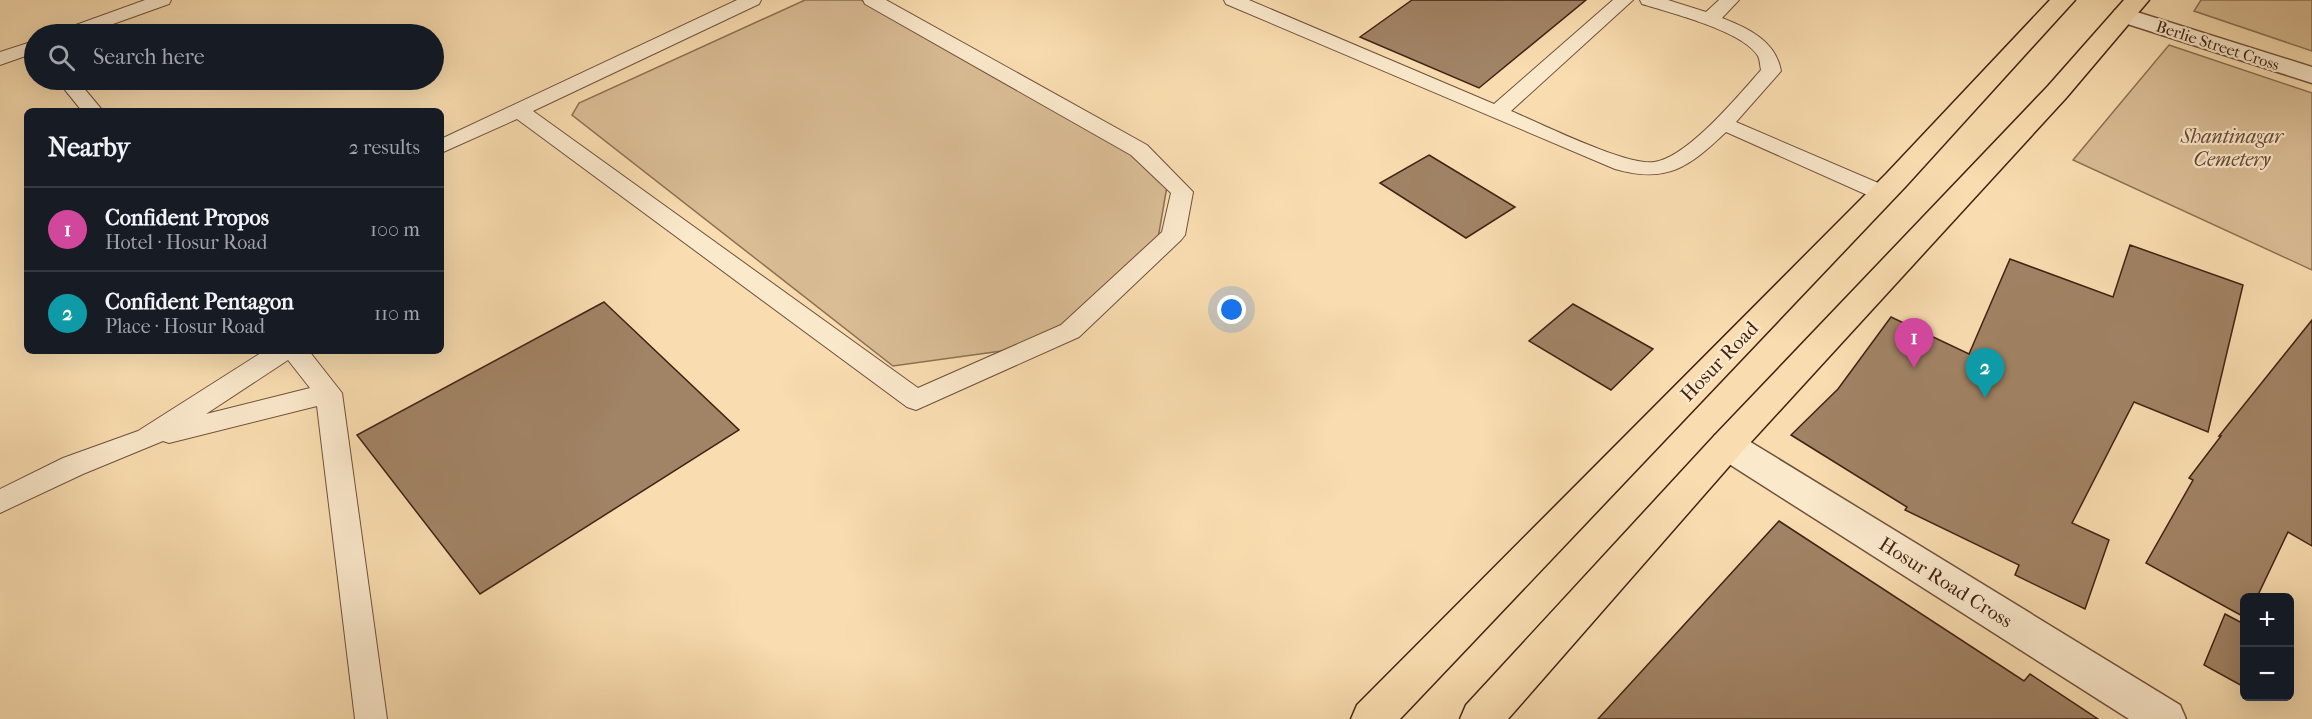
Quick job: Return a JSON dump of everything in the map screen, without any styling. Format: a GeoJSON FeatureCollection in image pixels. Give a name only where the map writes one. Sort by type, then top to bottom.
{"type":"FeatureCollection","features":[{"type":"Feature","properties":{"kind":"main road","name":"Hosur Road"},"geometry":{"type":"LineString","coordinates":[[1372,719],[1889,186],[2062,0]]}},
{"type":"Feature","properties":{"kind":"main road"},"geometry":{"type":"LineString","coordinates":[[1481,719],[1727,445],[2057,92],[2131,8]]}},
{"type":"Feature","properties":{"kind":"street","name":"Berlie Street Cross"},"geometry":{"type":"LineString","coordinates":[[2131,8],[2312,75]]}},
{"type":"Feature","properties":{"kind":"street","name":"Hosur Road Cross"},"geometry":{"type":"LineString","coordinates":[[1727,445],[2165,719]]}},
{"type":"Feature","properties":{"kind":"lane"},"geometry":{"type":"LineString","coordinates":[[96,24],[162,0]]}},
{"type":"Feature","properties":{"kind":"lane"},"geometry":{"type":"LineString","coordinates":[[444,146],[752,0]]}},
{"type":"Feature","properties":{"kind":"lane"},"geometry":{"type":"LineString","coordinates":[[518,110],[916,400],[1070,331],[1173,235],[1182,192],[1139,150],[872,0]]}},
{"type":"Feature","properties":{"kind":"lane"},"geometry":{"type":"LineString","coordinates":[[1233,0],[1619,164],[1644,169],[1664,167],[1677,161],[1729,117],[1771,71],[1770,57],[1752,39],[1709,20],[1649,0]]}},
{"type":"Feature","properties":{"kind":"lane"},"geometry":{"type":"LineString","coordinates":[[1496,113],[1624,0]]}},
{"type":"Feature","properties":{"kind":"lane"},"geometry":{"type":"LineString","coordinates":[[1709,20],[1730,0]]}},
{"type":"Feature","properties":{"kind":"lane"},"geometry":{"type":"LineString","coordinates":[[0,59],[24,51]]}},
{"type":"Feature","properties":{"kind":"lane"},"geometry":{"type":"LineString","coordinates":[[75,90],[90,108]]}},
{"type":"Feature","properties":{"kind":"lane"},"geometry":{"type":"LineString","coordinates":[[1729,117],[1889,186]]}},
{"type":"Feature","properties":{"kind":"lane"},"geometry":{"type":"LineString","coordinates":[[148,438],[278,354]]}},
{"type":"Feature","properties":{"kind":"lane"},"geometry":{"type":"LineString","coordinates":[[296,354],[329,393],[371,719]]}},
{"type":"Feature","properties":{"kind":"lane"},"geometry":{"type":"LineString","coordinates":[[0,502],[73,466],[148,438],[329,393]]}},
{"type":"Feature","properties":{"kind":"green space"},"geometry":{"type":"Polygon","coordinates":[[[805,0],[861,0],[1169,175],[1157,244],[1063,325],[1016,349],[893,366],[572,115],[579,103],[805,0]]]}},
{"type":"Feature","properties":{"kind":"green space"},"geometry":{"type":"Polygon","coordinates":[[[2201,0],[2312,0],[2312,51],[2194,11],[2201,0]]]}},
{"type":"Feature","properties":{"kind":"green space","name":"Shantinagar Cemetery"},"geometry":{"type":"Polygon","coordinates":[[[2169,45],[2312,93],[2312,270],[2073,160],[2169,45]]]}},
{"type":"Feature","properties":{"kind":"building"},"geometry":{"type":"Polygon","coordinates":[[[1412,0],[1586,0],[1479,88],[1360,37],[1412,0]]]}},
{"type":"Feature","properties":{"kind":"building"},"geometry":{"type":"Polygon","coordinates":[[[1429,155],[1515,207],[1466,238],[1380,183],[1429,155]]]}},
{"type":"Feature","properties":{"kind":"building"},"geometry":{"type":"Polygon","coordinates":[[[2130,245],[2243,285],[2208,432],[2134,402],[2072,523],[2109,540],[2085,609],[2015,575],[2019,565],[1905,510],[1907,507],[1791,435],[1838,389],[1891,317],[1969,354],[2010,259],[2113,297],[2130,245]]]}},
{"type":"Feature","properties":{"kind":"building"},"geometry":{"type":"Polygon","coordinates":[[[604,302],[739,430],[480,594],[357,435],[604,302]]]}},
{"type":"Feature","properties":{"kind":"building"},"geometry":{"type":"Polygon","coordinates":[[[1573,304],[1653,349],[1611,390],[1529,341],[1573,304]]]}},
{"type":"Feature","properties":{"kind":"building"},"geometry":{"type":"Polygon","coordinates":[[[2312,320],[2312,546],[2288,532],[2259,593],[2240,593],[2240,615],[2146,563],[2193,480],[2189,478],[2221,436],[2219,436],[2312,320]]]}},
{"type":"Feature","properties":{"kind":"building"},"geometry":{"type":"Polygon","coordinates":[[[1779,521],[2024,681],[2030,674],[2098,719],[1598,719],[1779,521]]]}},
{"type":"Feature","properties":{"kind":"building"},"geometry":{"type":"Polygon","coordinates":[[[2225,614],[2240,622],[2240,685],[2204,665],[2225,614]]]}},
{"type":"Feature","properties":{"kind":"place","name":"Confident Propos"},"geometry":{"type":"Point","coordinates":[1914,368]}},
{"type":"Feature","properties":{"kind":"place","name":"Confident Pentagon"},"geometry":{"type":"Point","coordinates":[1985,398]}}]}
